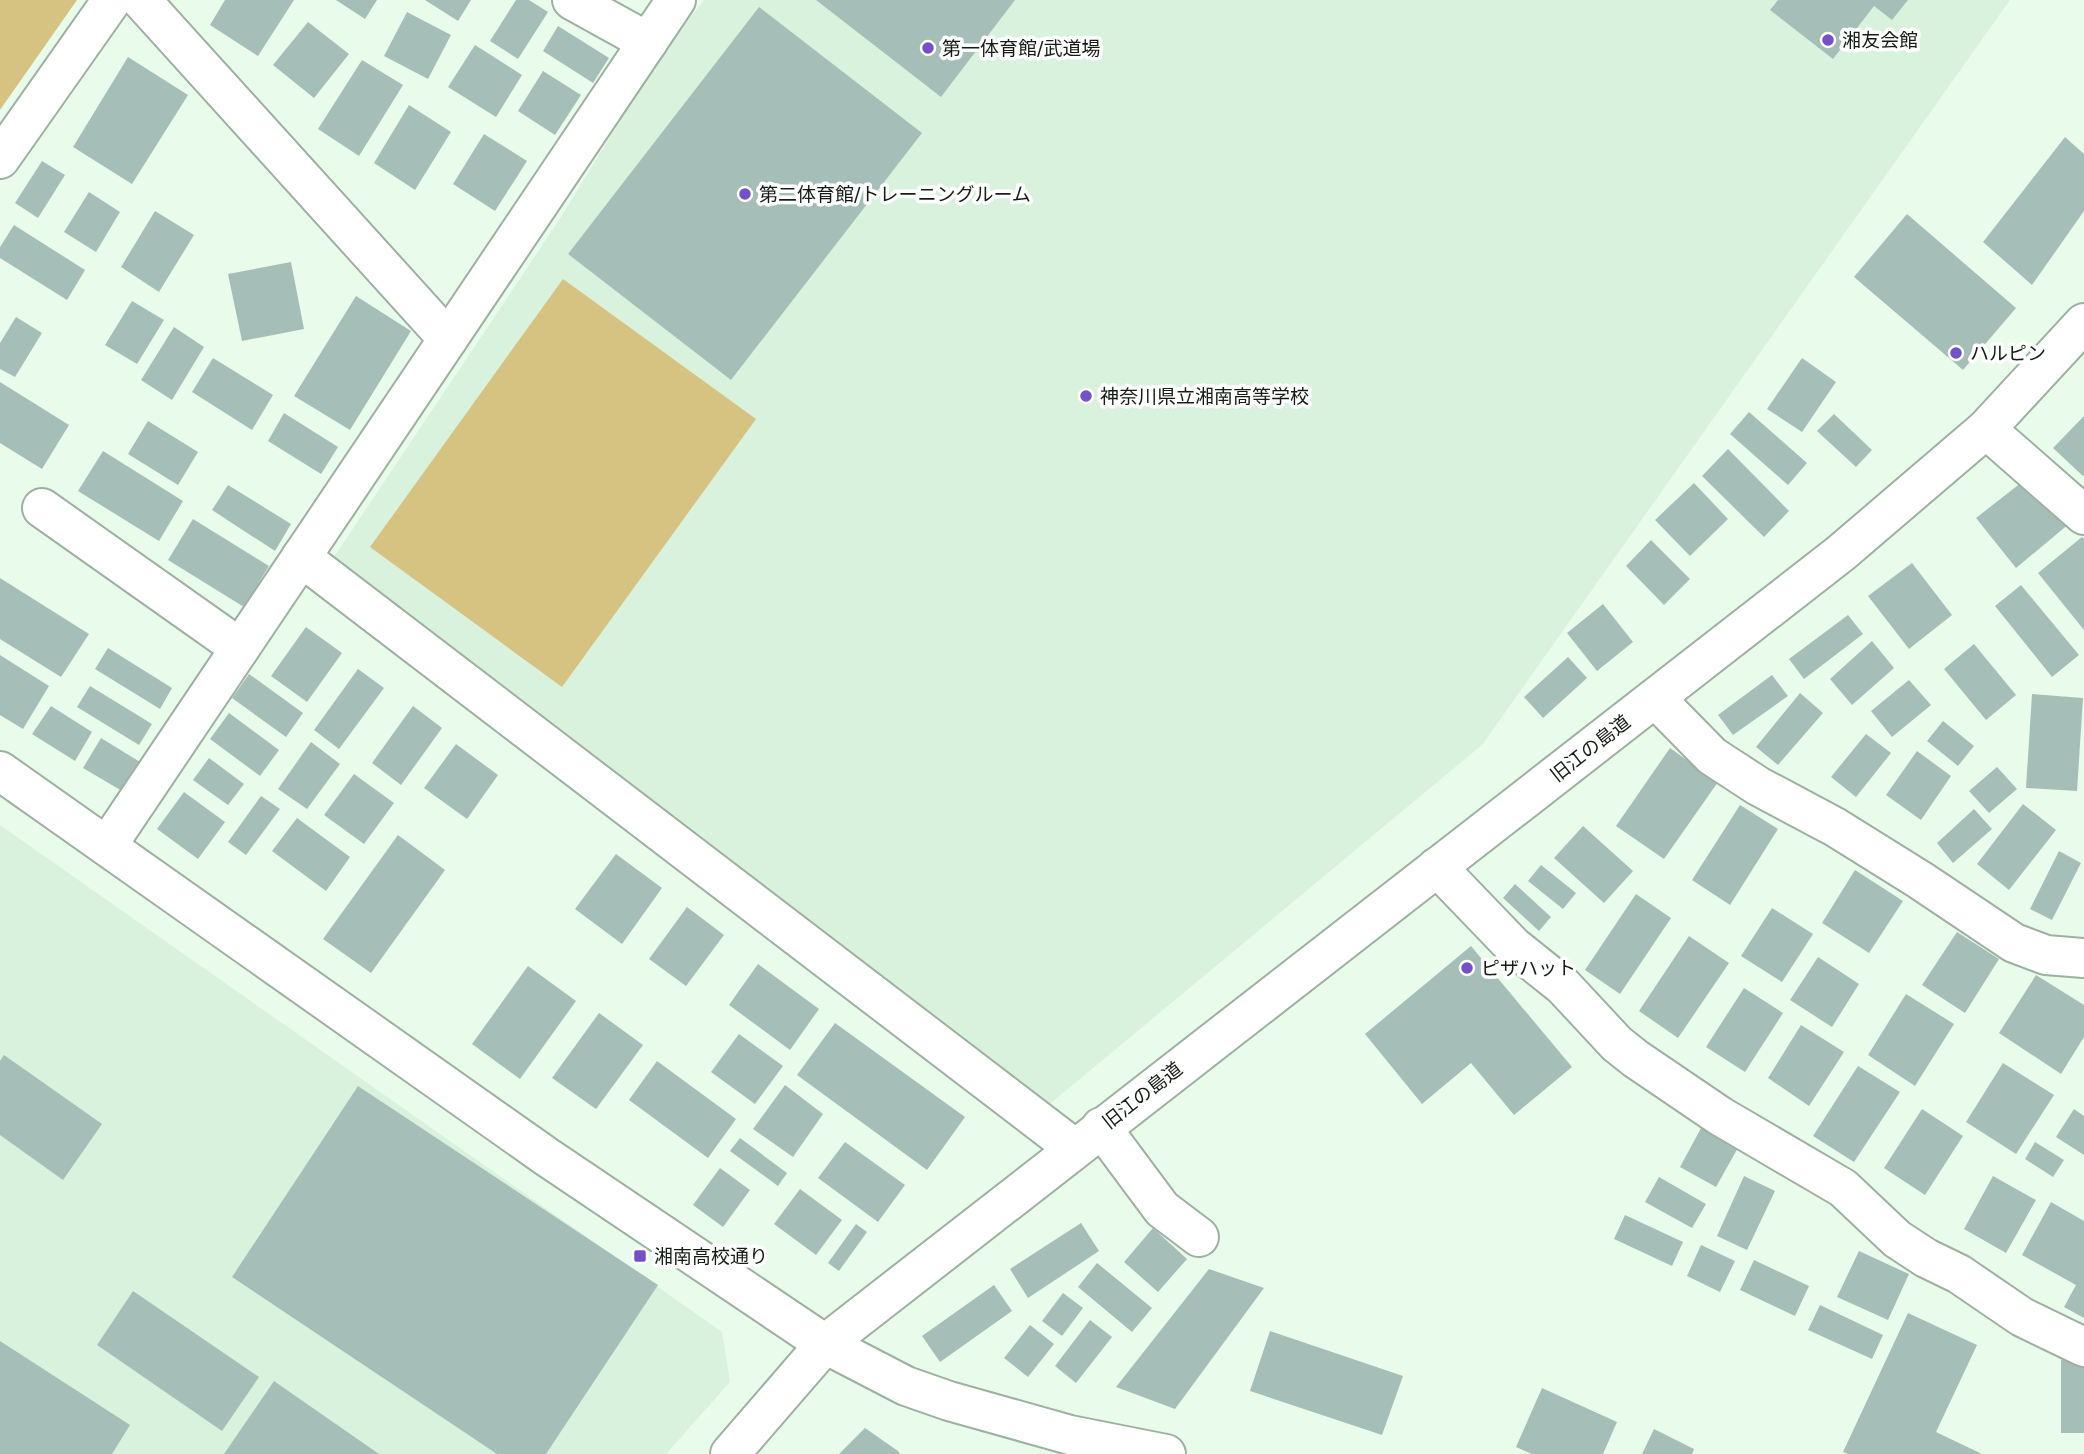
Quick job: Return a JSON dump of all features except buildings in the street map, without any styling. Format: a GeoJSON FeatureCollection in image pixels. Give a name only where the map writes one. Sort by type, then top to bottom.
{"type":"FeatureCollection","features":[{"type":"Feature","properties":{"kind":"street"},"geometry":{"type":"LineString","coordinates":[[0,159],[113,0]]}},
{"type":"Feature","properties":{"kind":"street"},"geometry":{"type":"LineString","coordinates":[[141,0],[449,339]]}},
{"type":"Feature","properties":{"kind":"street"},"geometry":{"type":"LineString","coordinates":[[572,0],[648,41]]}},
{"type":"Feature","properties":{"kind":"street"},"geometry":{"type":"LineString","coordinates":[[107,846],[676,0]]}},
{"type":"Feature","properties":{"kind":"street","name":"旧江の島道"},"geometry":{"type":"LineString","coordinates":[[730,1454],[825,1343],[1841,553],[1986,429],[2084,323]]}},
{"type":"Feature","properties":{"kind":"street"},"geometry":{"type":"LineString","coordinates":[[1986,429],[2084,515]]}},
{"type":"Feature","properties":{"kind":"street"},"geometry":{"type":"LineString","coordinates":[[42,508],[240,648]]}},
{"type":"Feature","properties":{"kind":"street"},"geometry":{"type":"LineString","coordinates":[[301,557],[1088,1138],[1162,1209],[1199,1237]]}},
{"type":"Feature","properties":{"kind":"street"},"geometry":{"type":"LineString","coordinates":[[1655,698],[1712,756],[1758,786],[1835,827],[2014,943],[2046,955],[2084,958]]}},
{"type":"Feature","properties":{"kind":"street"},"geometry":{"type":"LineString","coordinates":[[0,771],[547,1157],[825,1343],[906,1386],[949,1401],[1070,1435],[1166,1454]]}},
{"type":"Feature","properties":{"kind":"street"},"geometry":{"type":"LineString","coordinates":[[1437,867],[1513,946],[1563,986],[1617,1044],[1636,1059],[1720,1116],[1843,1188],[1897,1239],[1926,1258],[1959,1274],[2022,1317],[2084,1348]]}},
{"type":"Feature","properties":{"kind":"shaded area"},"geometry":{"type":"Polygon","coordinates":[[[0,0],[77,0],[0,110],[0,0]]]}},
{"type":"Feature","properties":{"kind":"shaded area","name":"神奈川県立湘南高等学校"},"geometry":{"type":"Polygon","coordinates":[[[704,0],[2010,0],[1482,745],[1051,1103],[1029,1104],[322,575],[561,217],[654,65],[704,0]]]}},
{"type":"Feature","properties":{"kind":"shaded area"},"geometry":{"type":"Polygon","coordinates":[[[563,279],[756,419],[562,687],[370,547],[563,279]]]}},
{"type":"Feature","properties":{"kind":"shaded area"},"geometry":{"type":"Polygon","coordinates":[[[0,825],[722,1332],[730,1382],[666,1454],[0,1454],[0,825]]]}},
{"type":"Feature","properties":{"kind":"place","name":"湘友会館"},"geometry":{"type":"Point","coordinates":[1828,40]}},
{"type":"Feature","properties":{"kind":"place","name":"第一体育館/武道場"},"geometry":{"type":"Point","coordinates":[928,48]}},
{"type":"Feature","properties":{"kind":"place","name":"第二体育館/トレーニングルーム"},"geometry":{"type":"Point","coordinates":[745,194]}},
{"type":"Feature","properties":{"kind":"place","name":"ハルピン"},"geometry":{"type":"Point","coordinates":[1956,353]}},
{"type":"Feature","properties":{"kind":"place","name":"神奈川県立湘南高等学校"},"geometry":{"type":"Point","coordinates":[1086,396]}},
{"type":"Feature","properties":{"kind":"place","name":"ピザハット"},"geometry":{"type":"Point","coordinates":[1467,968]}},
{"type":"Feature","properties":{"kind":"place","name":"湘南高校通り"},"geometry":{"type":"Point","coordinates":[640,1256]}}]}
